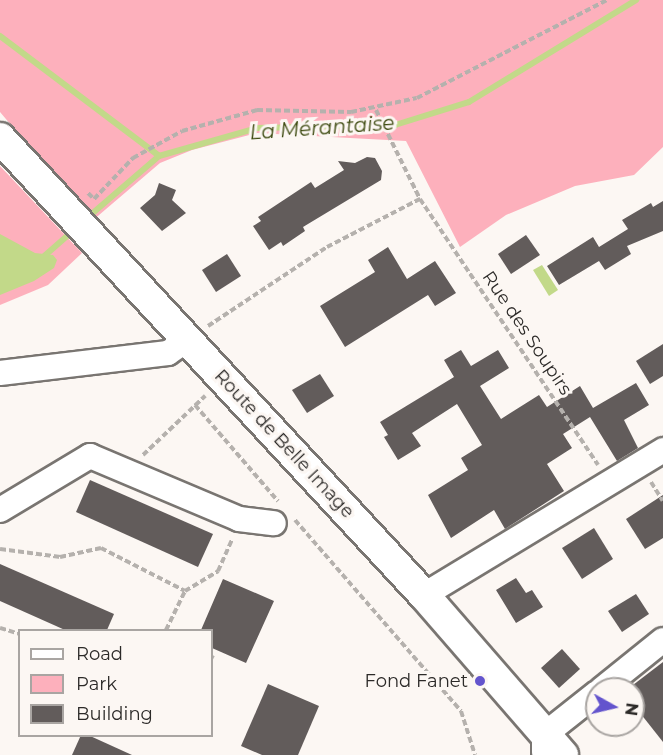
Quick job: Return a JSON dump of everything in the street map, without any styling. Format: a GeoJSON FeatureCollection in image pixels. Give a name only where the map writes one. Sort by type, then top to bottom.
{"type":"FeatureCollection","features":[{"type":"Feature","properties":{"kind":"main road","name":"Route de Belle Image"},"geometry":{"type":"LineString","coordinates":[[0,138],[424,595],[550,748]]}},
{"type":"Feature","properties":{"kind":"street"},"geometry":{"type":"LineString","coordinates":[[0,373],[168,353],[188,339]]}},
{"type":"Feature","properties":{"kind":"street"},"geometry":{"type":"LineString","coordinates":[[424,595],[663,450]]}},
{"type":"Feature","properties":{"kind":"street"},"geometry":{"type":"LineString","coordinates":[[0,510],[90,456],[128,470],[239,519],[282,513]]}},
{"type":"Feature","properties":{"kind":"street"},"geometry":{"type":"LineString","coordinates":[[617,677],[663,640]]}},
{"type":"Feature","properties":{"kind":"street"},"geometry":{"type":"LineString","coordinates":[[550,748],[585,707]]}},
{"type":"Feature","properties":{"kind":"path"},"geometry":{"type":"LineString","coordinates":[[79,184],[94,199],[133,159],[182,131],[257,110],[376,110],[417,98],[607,0]]}},
{"type":"Feature","properties":{"kind":"path","name":"Rue des Soupirs"},"geometry":{"type":"LineString","coordinates":[[376,110],[420,199],[610,483]]}},
{"type":"Feature","properties":{"kind":"path"},"geometry":{"type":"LineString","coordinates":[[188,339],[327,248],[420,199]]}},
{"type":"Feature","properties":{"kind":"path"},"geometry":{"type":"LineString","coordinates":[[128,470],[225,379]]}},
{"type":"Feature","properties":{"kind":"path"},"geometry":{"type":"LineString","coordinates":[[195,405],[282,513],[461,711],[475,755]]}},
{"type":"Feature","properties":{"kind":"path"},"geometry":{"type":"LineString","coordinates":[[166,629],[185,591],[218,571],[239,519]]}},
{"type":"Feature","properties":{"kind":"path"},"geometry":{"type":"LineString","coordinates":[[0,549],[60,557],[101,548],[185,591]]}},
{"type":"Feature","properties":{"kind":"path"},"geometry":{"type":"LineString","coordinates":[[0,628],[18,633]]}},
{"type":"Feature","properties":{"kind":"green space"},"geometry":{"type":"Polygon","coordinates":[[[0,0],[663,0],[663,147],[634,175],[575,186],[506,215],[460,247],[406,141],[257,133],[192,150],[160,163],[92,221],[0,112],[0,0]]]}},
{"type":"Feature","properties":{"kind":"green space"},"geometry":{"type":"Polygon","coordinates":[[[0,166],[82,253],[48,285],[0,305],[0,166]]]}},
{"type":"Feature","properties":{"kind":"shaded area"},"geometry":{"type":"Polygon","coordinates":[[[0,234],[35,253],[53,255],[57,260],[54,268],[34,281],[0,295],[0,234]]]}},
{"type":"Feature","properties":{"kind":"shaded area"},"geometry":{"type":"Polygon","coordinates":[[[542,265],[558,290],[549,296],[533,270],[542,265]]]}},
{"type":"Feature","properties":{"kind":"building"},"geometry":{"type":"Polygon","coordinates":[[[367,157],[375,158],[382,171],[381,180],[303,227],[305,231],[283,246],[281,242],[269,250],[253,226],[261,221],[258,217],[311,182],[315,188],[344,170],[338,161],[355,163],[367,157]]]}},
{"type":"Feature","properties":{"kind":"building"},"geometry":{"type":"Polygon","coordinates":[[[159,183],[176,190],[172,200],[186,213],[162,231],[140,208],[155,195],[159,183]]]}},
{"type":"Feature","properties":{"kind":"building"},"geometry":{"type":"Polygon","coordinates":[[[663,201],[663,231],[627,246],[631,254],[605,270],[599,261],[559,285],[547,266],[593,237],[599,247],[628,229],[622,220],[651,203],[653,207],[663,201]]]}},
{"type":"Feature","properties":{"kind":"building"},"geometry":{"type":"Polygon","coordinates":[[[526,235],[540,255],[511,274],[498,254],[526,235]]]}},
{"type":"Feature","properties":{"kind":"building"},"geometry":{"type":"Polygon","coordinates":[[[388,247],[407,279],[435,261],[456,293],[435,306],[428,295],[345,347],[320,306],[375,272],[368,260],[388,247]]]}},
{"type":"Feature","properties":{"kind":"building"},"geometry":{"type":"Polygon","coordinates":[[[227,254],[241,276],[216,292],[202,270],[227,254]]]}},
{"type":"Feature","properties":{"kind":"building"},"geometry":{"type":"Polygon","coordinates":[[[663,344],[663,376],[650,384],[636,361],[663,344]]]}},
{"type":"Feature","properties":{"kind":"building"},"geometry":{"type":"Polygon","coordinates":[[[461,350],[471,366],[498,350],[509,368],[480,386],[501,419],[539,395],[547,407],[580,386],[593,408],[636,383],[649,405],[624,420],[638,448],[617,461],[590,417],[563,434],[572,448],[547,464],[564,491],[505,529],[494,510],[451,538],[428,495],[468,470],[461,458],[482,445],[457,404],[412,433],[421,446],[398,460],[384,437],[388,435],[380,422],[454,377],[444,360],[461,350]]]}},
{"type":"Feature","properties":{"kind":"building"},"geometry":{"type":"Polygon","coordinates":[[[320,374],[334,396],[307,413],[292,390],[320,374]]]}},
{"type":"Feature","properties":{"kind":"building"},"geometry":{"type":"Polygon","coordinates":[[[90,480],[213,534],[198,567],[76,512],[90,480]]]}},
{"type":"Feature","properties":{"kind":"building"},"geometry":{"type":"Polygon","coordinates":[[[663,495],[663,538],[645,549],[626,519],[663,495]]]}},
{"type":"Feature","properties":{"kind":"building"},"geometry":{"type":"Polygon","coordinates":[[[594,528],[613,559],[582,579],[562,548],[594,528]]]}},
{"type":"Feature","properties":{"kind":"building"},"geometry":{"type":"Polygon","coordinates":[[[0,564],[114,614],[107,629],[63,629],[0,601],[0,564]]]}},
{"type":"Feature","properties":{"kind":"building"},"geometry":{"type":"Polygon","coordinates":[[[516,578],[526,593],[532,590],[543,607],[516,623],[496,590],[516,578]]]}},
{"type":"Feature","properties":{"kind":"building"},"geometry":{"type":"Polygon","coordinates":[[[223,579],[274,601],[246,663],[213,648],[213,629],[201,629],[223,579]]]}},
{"type":"Feature","properties":{"kind":"building"},"geometry":{"type":"Polygon","coordinates":[[[636,594],[649,614],[622,632],[608,611],[636,594]]]}},
{"type":"Feature","properties":{"kind":"building"},"geometry":{"type":"Polygon","coordinates":[[[562,649],[580,669],[559,688],[541,668],[562,649]]]}},
{"type":"Feature","properties":{"kind":"building"},"geometry":{"type":"Polygon","coordinates":[[[663,662],[663,742],[645,719],[643,677],[663,662]]]}},
{"type":"Feature","properties":{"kind":"building"},"geometry":{"type":"Polygon","coordinates":[[[268,684],[319,706],[298,755],[262,755],[241,746],[268,684]]]}},
{"type":"Feature","properties":{"kind":"building"},"geometry":{"type":"Polygon","coordinates":[[[80,737],[92,737],[132,755],[72,755],[80,737]]]}},
{"type":"Feature","properties":{"kind":"waterway","name":"La Mérantaise"},"geometry":{"type":"LineString","coordinates":[[87,218],[159,156],[257,128],[395,125],[469,102],[636,0]]}},
{"type":"Feature","properties":{"kind":"waterway","name":"La Mérantaise"},"geometry":{"type":"LineString","coordinates":[[0,36],[159,156]]}},
{"type":"Feature","properties":{"kind":"waterway","name":"La Mérantaise"},"geometry":{"type":"LineString","coordinates":[[42,258],[75,229]]}},
{"type":"Feature","properties":{"kind":"place","name":"Fond Fanet"},"geometry":{"type":"Point","coordinates":[480,681]}}]}
